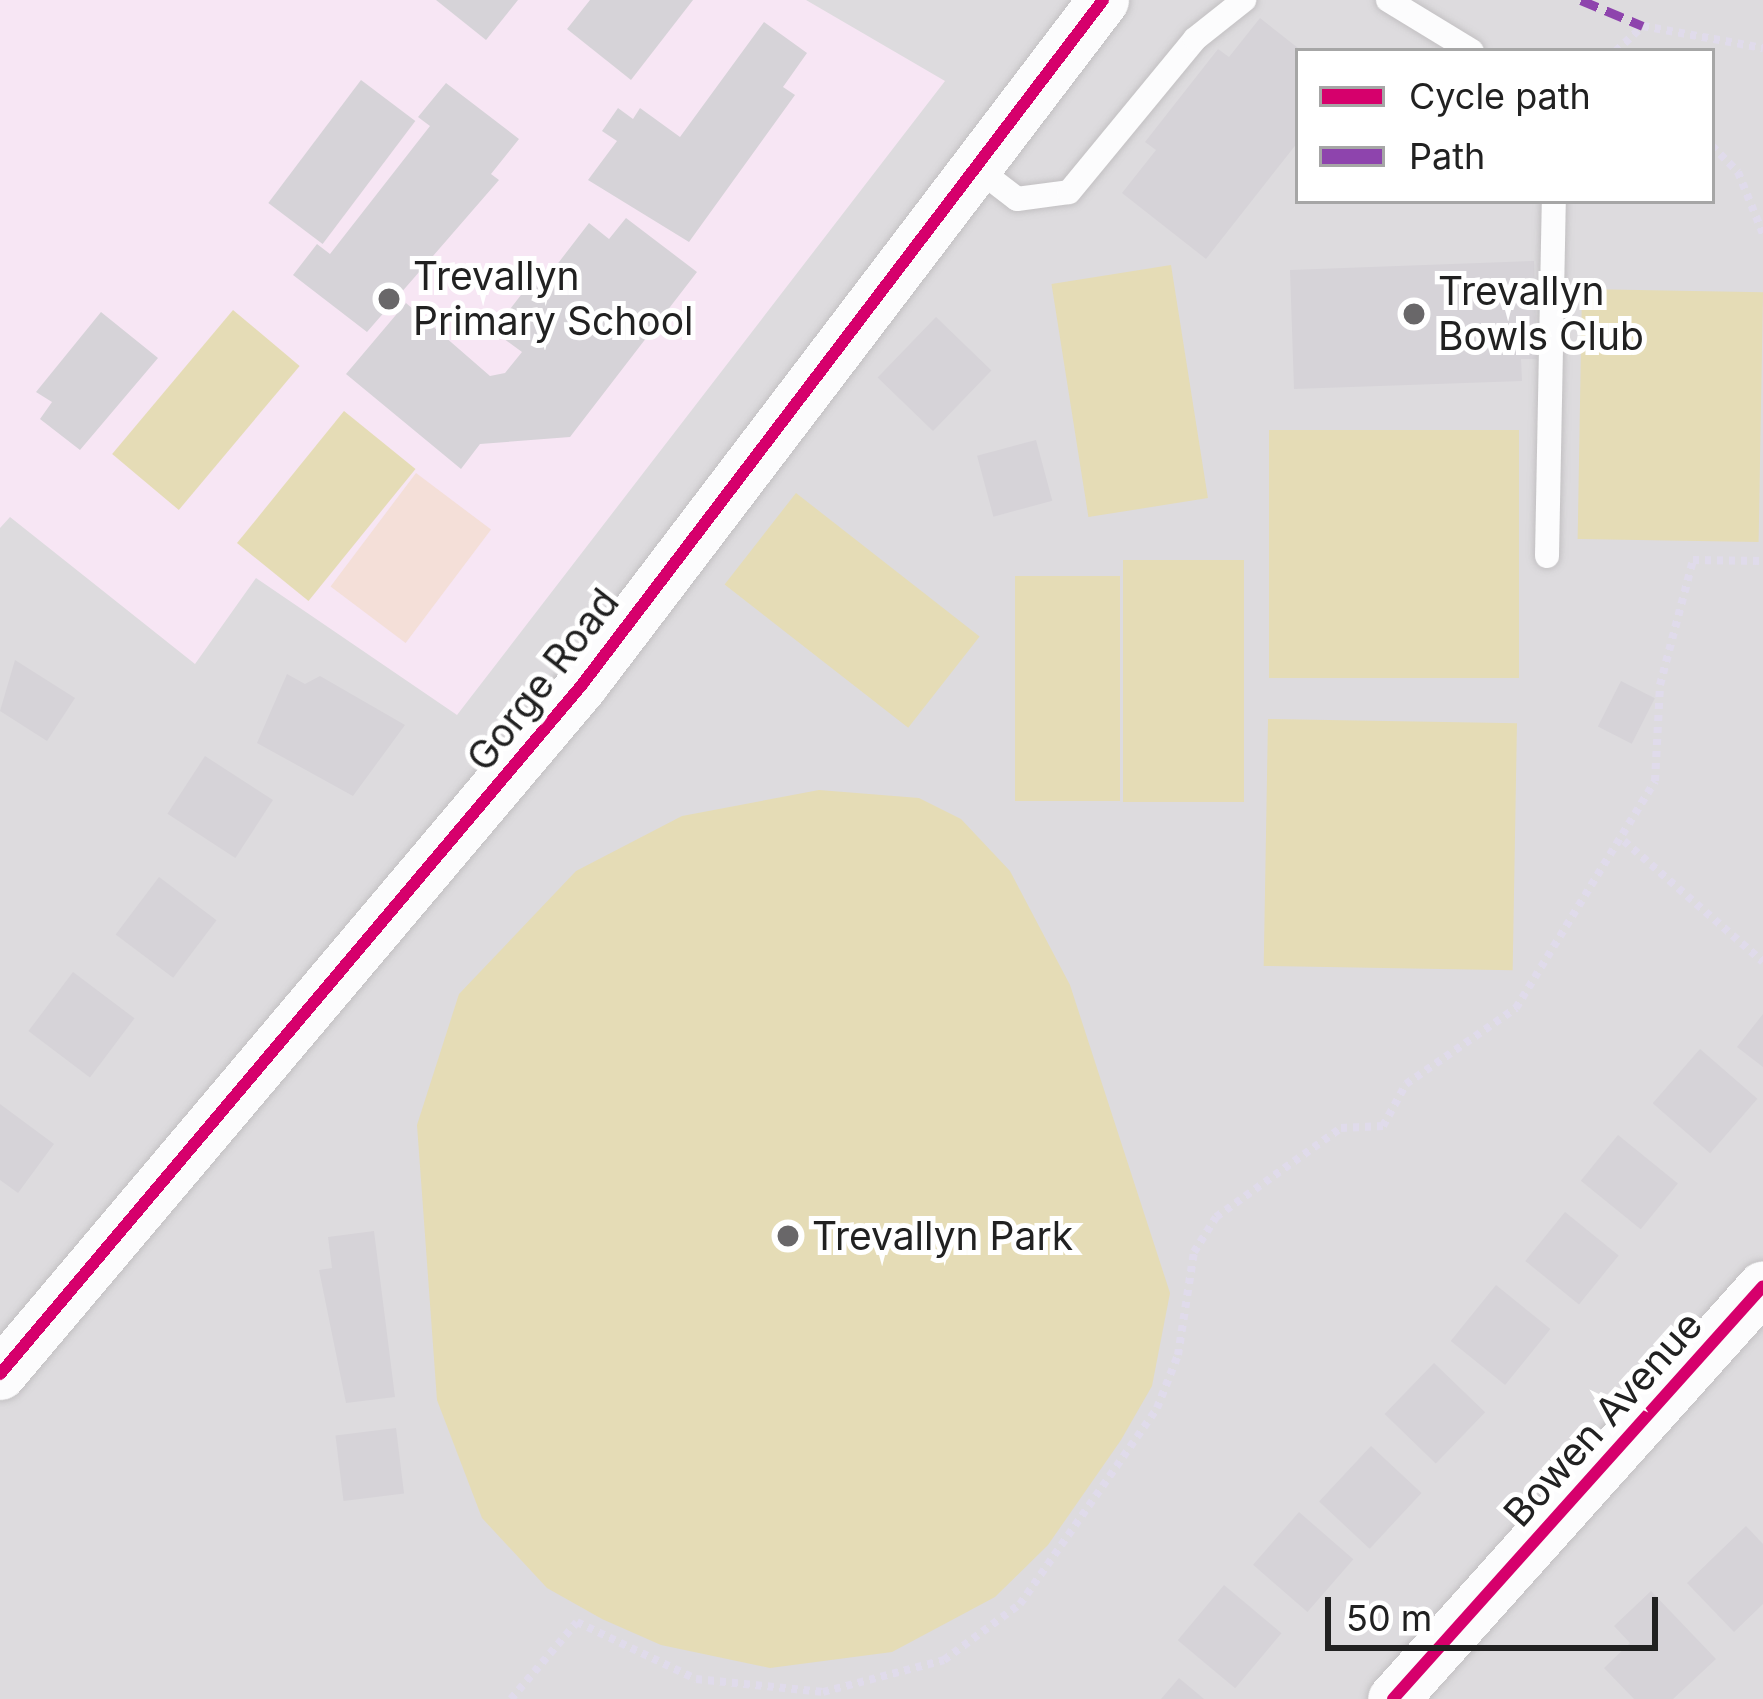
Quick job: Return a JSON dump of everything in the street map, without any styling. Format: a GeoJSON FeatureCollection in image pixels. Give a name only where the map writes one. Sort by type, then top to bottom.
{"type":"FeatureCollection","features":[{"type":"Feature","properties":{"kind":"street","name":"Gorge Road"},"geometry":{"type":"LineString","coordinates":[[0,1374],[580,686],[1102,0]]}},
{"type":"Feature","properties":{"kind":"street","name":"Bowen Avenue"},"geometry":{"type":"LineString","coordinates":[[1393,1699],[1763,1286]]}},
{"type":"Feature","properties":{"kind":"lane"},"geometry":{"type":"LineString","coordinates":[[974,166],[1017,199],[1069,192],[1195,38],[1244,0]]}},
{"type":"Feature","properties":{"kind":"lane"},"geometry":{"type":"LineString","coordinates":[[1388,0],[1467,48]]}},
{"type":"Feature","properties":{"kind":"lane"},"geometry":{"type":"LineString","coordinates":[[1547,556],[1554,204]]}},
{"type":"Feature","properties":{"kind":"path"},"geometry":{"type":"LineString","coordinates":[[1621,48],[1657,26],[1763,48]]}},
{"type":"Feature","properties":{"kind":"path"},"geometry":{"type":"LineString","coordinates":[[1715,149],[1738,172],[1763,234]]}},
{"type":"Feature","properties":{"kind":"path"},"geometry":{"type":"LineString","coordinates":[[511,1699],[577,1622],[655,1667],[745,1690],[879,1682],[982,1638],[1125,1466],[1174,1374],[1194,1252],[1216,1217],[1341,1128],[1382,1126],[1406,1084],[1516,1008],[1624,841],[1655,781],[1660,685],[1693,560],[1763,561]]}},
{"type":"Feature","properties":{"kind":"path"},"geometry":{"type":"LineString","coordinates":[[1624,841],[1763,962]]}},
{"type":"Feature","properties":{"kind":"shaded area"},"geometry":{"type":"Polygon","coordinates":[[[0,0],[1763,0],[1763,1699],[0,1699],[0,0]]]}},
{"type":"Feature","properties":{"kind":"shaded area","name":"Trevallyn Primary School"},"geometry":{"type":"Polygon","coordinates":[[[0,0],[806,0],[945,81],[457,715],[256,578],[195,664],[10,517],[0,528],[0,0]]]}},
{"type":"Feature","properties":{"kind":"shaded area"},"geometry":{"type":"Polygon","coordinates":[[[1171,265],[1208,498],[1088,517],[1051,284],[1171,265]]]}},
{"type":"Feature","properties":{"kind":"shaded area"},"geometry":{"type":"Polygon","coordinates":[[[1582,289],[1763,292],[1759,542],[1578,539],[1582,289]]]}},
{"type":"Feature","properties":{"kind":"shaded area"},"geometry":{"type":"Polygon","coordinates":[[[233,310],[300,366],[179,510],[112,454],[233,310]]]}},
{"type":"Feature","properties":{"kind":"shaded area"},"geometry":{"type":"Polygon","coordinates":[[[344,411],[415,469],[309,601],[237,543],[344,411]]]}},
{"type":"Feature","properties":{"kind":"shaded area"},"geometry":{"type":"Polygon","coordinates":[[[1269,430],[1519,430],[1519,678],[1269,678],[1269,430]]]}},
{"type":"Feature","properties":{"kind":"shaded area"},"geometry":{"type":"Polygon","coordinates":[[[416,473],[491,530],[406,643],[331,586],[416,473]]]}},
{"type":"Feature","properties":{"kind":"shaded area"},"geometry":{"type":"Polygon","coordinates":[[[796,493],[980,636],[908,728],[725,584],[796,493]]]}},
{"type":"Feature","properties":{"kind":"shaded area"},"geometry":{"type":"Polygon","coordinates":[[[1123,560],[1244,560],[1244,802],[1123,802],[1123,560]]]}},
{"type":"Feature","properties":{"kind":"shaded area"},"geometry":{"type":"Polygon","coordinates":[[[1015,576],[1120,576],[1120,801],[1015,801],[1015,576]]]}},
{"type":"Feature","properties":{"kind":"shaded area"},"geometry":{"type":"Polygon","coordinates":[[[1268,719],[1517,723],[1513,970],[1264,966],[1268,719]]]}},
{"type":"Feature","properties":{"kind":"shaded area","name":"Trevallyn Park"},"geometry":{"type":"Polygon","coordinates":[[[819,790],[919,798],[961,819],[1010,871],[1070,985],[1170,1293],[1152,1386],[1121,1440],[1048,1545],[995,1597],[892,1652],[770,1668],[661,1645],[602,1619],[547,1588],[482,1518],[437,1400],[417,1125],[459,994],[576,871],[682,816],[819,790]]]}},
{"type":"Feature","properties":{"kind":"building"},"geometry":{"type":"Polygon","coordinates":[[[436,0],[518,0],[486,40],[436,0]]]}},
{"type":"Feature","properties":{"kind":"building"},"geometry":{"type":"Polygon","coordinates":[[[590,0],[693,0],[631,80],[567,29],[590,0]]]}},
{"type":"Feature","properties":{"kind":"building"},"geometry":{"type":"Polygon","coordinates":[[[1260,18],[1298,48],[1295,146],[1206,259],[1122,193],[1156,150],[1145,142],[1218,49],[1229,57],[1260,18]]]}},
{"type":"Feature","properties":{"kind":"building"},"geometry":{"type":"Polygon","coordinates":[[[764,22],[807,53],[783,87],[795,95],[689,242],[588,180],[617,141],[602,131],[618,108],[633,119],[640,108],[680,137],[764,22]]]}},
{"type":"Feature","properties":{"kind":"building"},"geometry":{"type":"Polygon","coordinates":[[[361,80],[415,121],[323,244],[268,203],[361,80]]]}},
{"type":"Feature","properties":{"kind":"building"},"geometry":{"type":"Polygon","coordinates":[[[446,83],[519,139],[491,174],[499,180],[367,332],[293,275],[317,244],[330,254],[430,126],[418,117],[446,83]]]}},
{"type":"Feature","properties":{"kind":"building"},"geometry":{"type":"Polygon","coordinates":[[[626,218],[697,272],[570,437],[480,444],[461,469],[346,374],[406,303],[490,376],[505,373],[522,352],[493,331],[531,282],[539,288],[589,223],[609,239],[626,218]]]}},
{"type":"Feature","properties":{"kind":"building","name":"Trevallyn Bowls Club"},"geometry":{"type":"Polygon","coordinates":[[[1534,261],[1537,359],[1521,359],[1522,381],[1294,389],[1290,270],[1534,261]]]}},
{"type":"Feature","properties":{"kind":"building"},"geometry":{"type":"Polygon","coordinates":[[[101,312],[158,358],[80,450],[40,419],[52,402],[36,392],[101,312]]]}},
{"type":"Feature","properties":{"kind":"building"},"geometry":{"type":"Polygon","coordinates":[[[936,317],[991,370],[933,431],[878,377],[936,317]]]}},
{"type":"Feature","properties":{"kind":"building"},"geometry":{"type":"Polygon","coordinates":[[[1036,440],[1052,501],[993,517],[977,456],[1036,440]]]}},
{"type":"Feature","properties":{"kind":"building"},"geometry":{"type":"Polygon","coordinates":[[[15,660],[75,698],[47,741],[0,711],[15,660]]]}},
{"type":"Feature","properties":{"kind":"building"},"geometry":{"type":"Polygon","coordinates":[[[287,674],[305,684],[320,676],[405,725],[353,796],[257,743],[287,674]]]}},
{"type":"Feature","properties":{"kind":"building"},"geometry":{"type":"Polygon","coordinates":[[[1621,681],[1655,698],[1632,744],[1598,726],[1621,681]]]}},
{"type":"Feature","properties":{"kind":"building"},"geometry":{"type":"Polygon","coordinates":[[[205,756],[273,800],[235,858],[167,814],[205,756]]]}},
{"type":"Feature","properties":{"kind":"building"},"geometry":{"type":"Polygon","coordinates":[[[159,877],[217,920],[173,978],[116,935],[159,877]]]}},
{"type":"Feature","properties":{"kind":"building"},"geometry":{"type":"Polygon","coordinates":[[[73,972],[134,1018],[90,1077],[28,1031],[73,972]]]}},
{"type":"Feature","properties":{"kind":"building"},"geometry":{"type":"Polygon","coordinates":[[[1763,1014],[1763,1067],[1737,1047],[1763,1014]]]}},
{"type":"Feature","properties":{"kind":"building"},"geometry":{"type":"Polygon","coordinates":[[[1700,1049],[1757,1099],[1710,1153],[1653,1103],[1700,1049]]]}},
{"type":"Feature","properties":{"kind":"building"},"geometry":{"type":"Polygon","coordinates":[[[0,1104],[54,1144],[18,1193],[0,1180],[0,1104]]]}},
{"type":"Feature","properties":{"kind":"building"},"geometry":{"type":"Polygon","coordinates":[[[1618,1135],[1678,1183],[1641,1229],[1581,1181],[1618,1135]]]}},
{"type":"Feature","properties":{"kind":"building"},"geometry":{"type":"Polygon","coordinates":[[[1565,1212],[1619,1255],[1579,1304],[1525,1261],[1565,1212]]]}},
{"type":"Feature","properties":{"kind":"building"},"geometry":{"type":"Polygon","coordinates":[[[374,1231],[395,1397],[346,1403],[319,1270],[332,1268],[328,1237],[374,1231]]]}},
{"type":"Feature","properties":{"kind":"building"},"geometry":{"type":"Polygon","coordinates":[[[1496,1285],[1550,1329],[1505,1385],[1451,1341],[1496,1285]]]}},
{"type":"Feature","properties":{"kind":"building"},"geometry":{"type":"Polygon","coordinates":[[[1434,1363],[1485,1412],[1436,1463],[1385,1414],[1434,1363]]]}},
{"type":"Feature","properties":{"kind":"building"},"geometry":{"type":"Polygon","coordinates":[[[396,1428],[404,1494],[343,1501],[335,1435],[396,1428]]]}},
{"type":"Feature","properties":{"kind":"building"},"geometry":{"type":"Polygon","coordinates":[[[1371,1446],[1421,1493],[1370,1549],[1319,1502],[1371,1446]]]}},
{"type":"Feature","properties":{"kind":"building"},"geometry":{"type":"Polygon","coordinates":[[[1299,1512],[1353,1559],[1307,1612],[1253,1565],[1299,1512]]]}},
{"type":"Feature","properties":{"kind":"building"},"geometry":{"type":"Polygon","coordinates":[[[1746,1526],[1763,1544],[1763,1604],[1734,1632],[1687,1583],[1746,1526]]]}},
{"type":"Feature","properties":{"kind":"building"},"geometry":{"type":"Polygon","coordinates":[[[1224,1585],[1281,1633],[1235,1688],[1178,1640],[1224,1585]]]}},
{"type":"Feature","properties":{"kind":"building"},"geometry":{"type":"Polygon","coordinates":[[[1651,1591],[1716,1659],[1673,1699],[1634,1699],[1604,1668],[1630,1643],[1614,1626],[1651,1591]]]}},
{"type":"Feature","properties":{"kind":"building"},"geometry":{"type":"Polygon","coordinates":[[[1179,1678],[1204,1699],[1161,1699],[1179,1678]]]}},
{"type":"Feature","properties":{"kind":"marked path"},"geometry":{"type":"LineString","coordinates":[[1581,0],[1643,26]]}},
{"type":"Feature","properties":{"kind":"cycle path"},"geometry":{"type":"LineString","coordinates":[[0,1374],[581,686],[1103,0]]}},
{"type":"Feature","properties":{"kind":"cycle path"},"geometry":{"type":"LineString","coordinates":[[1393,1699],[1763,1286]]}},
{"type":"Feature","properties":{"kind":"place","name":"Trevallyn Primary School"},"geometry":{"type":"Point","coordinates":[389,299]}},
{"type":"Feature","properties":{"kind":"place","name":"Trevallyn Bowls Club"},"geometry":{"type":"Point","coordinates":[1414,314]}},
{"type":"Feature","properties":{"kind":"place","name":"Trevallyn Park"},"geometry":{"type":"Point","coordinates":[788,1236]}}]}
